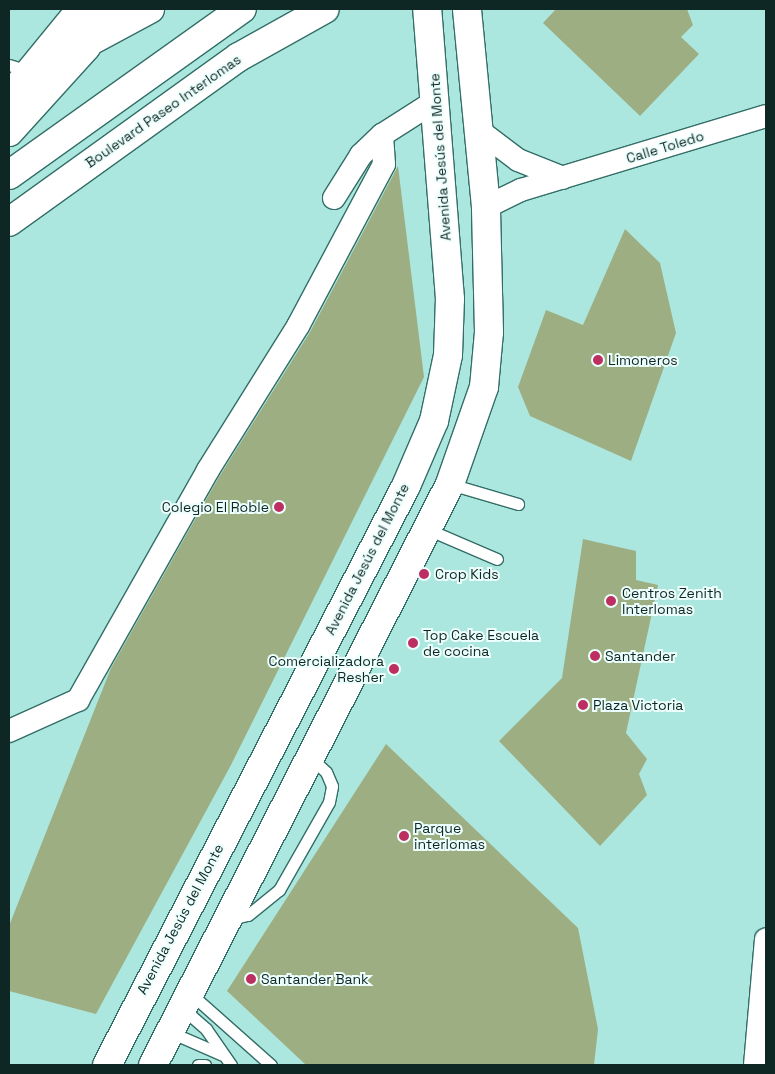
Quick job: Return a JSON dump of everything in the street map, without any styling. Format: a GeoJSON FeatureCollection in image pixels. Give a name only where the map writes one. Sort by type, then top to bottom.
{"type":"FeatureCollection","features":[{"type":"Feature","properties":{"kind":"main road"},"geometry":{"type":"LineString","coordinates":[[21,69],[86,47],[150,9]]}},
{"type":"Feature","properties":{"kind":"main road"},"geometry":{"type":"LineString","coordinates":[[9,175],[242,9]]}},
{"type":"Feature","properties":{"kind":"main road","name":"Boulevard Paseo Interlomas"},"geometry":{"type":"LineString","coordinates":[[9,222],[239,57],[325,9]]}},
{"type":"Feature","properties":{"kind":"main road","name":"Avenida Jesús del Monte"},"geometry":{"type":"LineString","coordinates":[[107,1065],[356,582],[434,421],[448,354],[450,299],[437,91],[427,9]]}},
{"type":"Feature","properties":{"kind":"main road"},"geometry":{"type":"LineString","coordinates":[[153,1065],[450,484],[484,387],[489,332],[486,207],[481,132],[467,9]]}},
{"type":"Feature","properties":{"kind":"main road"},"geometry":{"type":"LineString","coordinates":[[9,132],[86,47],[104,11]]}},
{"type":"Feature","properties":{"kind":"main road"},"geometry":{"type":"LineString","coordinates":[[9,97],[21,69],[104,11]]}},
{"type":"Feature","properties":{"kind":"main road"},"geometry":{"type":"LineString","coordinates":[[356,582],[393,597]]}},
{"type":"Feature","properties":{"kind":"street"},"geometry":{"type":"LineString","coordinates":[[334,198],[361,156],[382,135],[437,91]]}},
{"type":"Feature","properties":{"kind":"street","name":"Calle Toledo"},"geometry":{"type":"LineString","coordinates":[[486,207],[521,190],[766,116]]}},
{"type":"Feature","properties":{"kind":"street"},"geometry":{"type":"LineString","coordinates":[[481,132],[518,160],[563,178]]}},
{"type":"Feature","properties":{"kind":"street"},"geometry":{"type":"LineString","coordinates":[[9,731],[78,700],[208,470],[298,326],[384,164],[382,135]]}},
{"type":"Feature","properties":{"kind":"street"},"geometry":{"type":"LineString","coordinates":[[755,1065],[766,939]]}},
{"type":"Feature","properties":{"kind":"lane"},"geometry":{"type":"LineString","coordinates":[[450,484],[518,504]]}},
{"type":"Feature","properties":{"kind":"lane"},"geometry":{"type":"LineString","coordinates":[[427,530],[497,559]]}},
{"type":"Feature","properties":{"kind":"lane"},"geometry":{"type":"LineString","coordinates":[[229,919],[248,915],[279,890],[329,802],[332,786],[326,772],[311,758]]}},
{"type":"Feature","properties":{"kind":"lane"},"geometry":{"type":"LineString","coordinates":[[186,1001],[231,1065]]}},
{"type":"Feature","properties":{"kind":"lane"},"geometry":{"type":"LineString","coordinates":[[186,1001],[271,1065]]}},
{"type":"Feature","properties":{"kind":"lane"},"geometry":{"type":"LineString","coordinates":[[170,1032],[223,1055]]}},
{"type":"Feature","properties":{"kind":"lane"},"geometry":{"type":"LineString","coordinates":[[198,1065],[205,1065]]}},
{"type":"Feature","properties":{"kind":"building"},"geometry":{"type":"Polygon","coordinates":[[[556,9],[687,9],[693,25],[681,37],[699,54],[640,116],[543,23],[556,9]]]}},
{"type":"Feature","properties":{"kind":"building","name":"Colegio El Roble"},"geometry":{"type":"Polygon","coordinates":[[[398,166],[424,377],[231,765],[96,1014],[9,991],[9,926],[111,668],[219,477],[310,332],[398,166]]]}},
{"type":"Feature","properties":{"kind":"building","name":"Limoneros"},"geometry":{"type":"Polygon","coordinates":[[[625,229],[660,263],[676,333],[631,461],[530,416],[518,387],[546,310],[583,325],[625,229]]]}},
{"type":"Feature","properties":{"kind":"building","name":"Plaza Victoria"},"geometry":{"type":"Polygon","coordinates":[[[583,539],[636,551],[636,580],[658,585],[626,733],[647,759],[639,774],[647,795],[600,846],[499,741],[562,678],[583,539]]]}},
{"type":"Feature","properties":{"kind":"building","name":"Parque interlomas"},"geometry":{"type":"Polygon","coordinates":[[[386,744],[578,928],[598,1029],[594,1065],[306,1065],[227,991],[386,744]]]}},
{"type":"Feature","properties":{"kind":"place","name":"Limoneros"},"geometry":{"type":"Point","coordinates":[598,360]}},
{"type":"Feature","properties":{"kind":"place","name":"Colegio El Roble"},"geometry":{"type":"Point","coordinates":[279,507]}},
{"type":"Feature","properties":{"kind":"place","name":"Crop Kids"},"geometry":{"type":"Point","coordinates":[424,574]}},
{"type":"Feature","properties":{"kind":"place","name":"Centros Zenith Interlomas"},"geometry":{"type":"Point","coordinates":[611,601]}},
{"type":"Feature","properties":{"kind":"place","name":"Top Cake Escuela de cocina"},"geometry":{"type":"Point","coordinates":[413,643]}},
{"type":"Feature","properties":{"kind":"place","name":"Santander"},"geometry":{"type":"Point","coordinates":[595,656]}},
{"type":"Feature","properties":{"kind":"place","name":"Comercializadora Resher"},"geometry":{"type":"Point","coordinates":[394,669]}},
{"type":"Feature","properties":{"kind":"place","name":"Plaza Victoria"},"geometry":{"type":"Point","coordinates":[583,705]}},
{"type":"Feature","properties":{"kind":"place","name":"Parque interlomas"},"geometry":{"type":"Point","coordinates":[404,836]}},
{"type":"Feature","properties":{"kind":"place","name":"Santander Bank"},"geometry":{"type":"Point","coordinates":[251,979]}}]}
